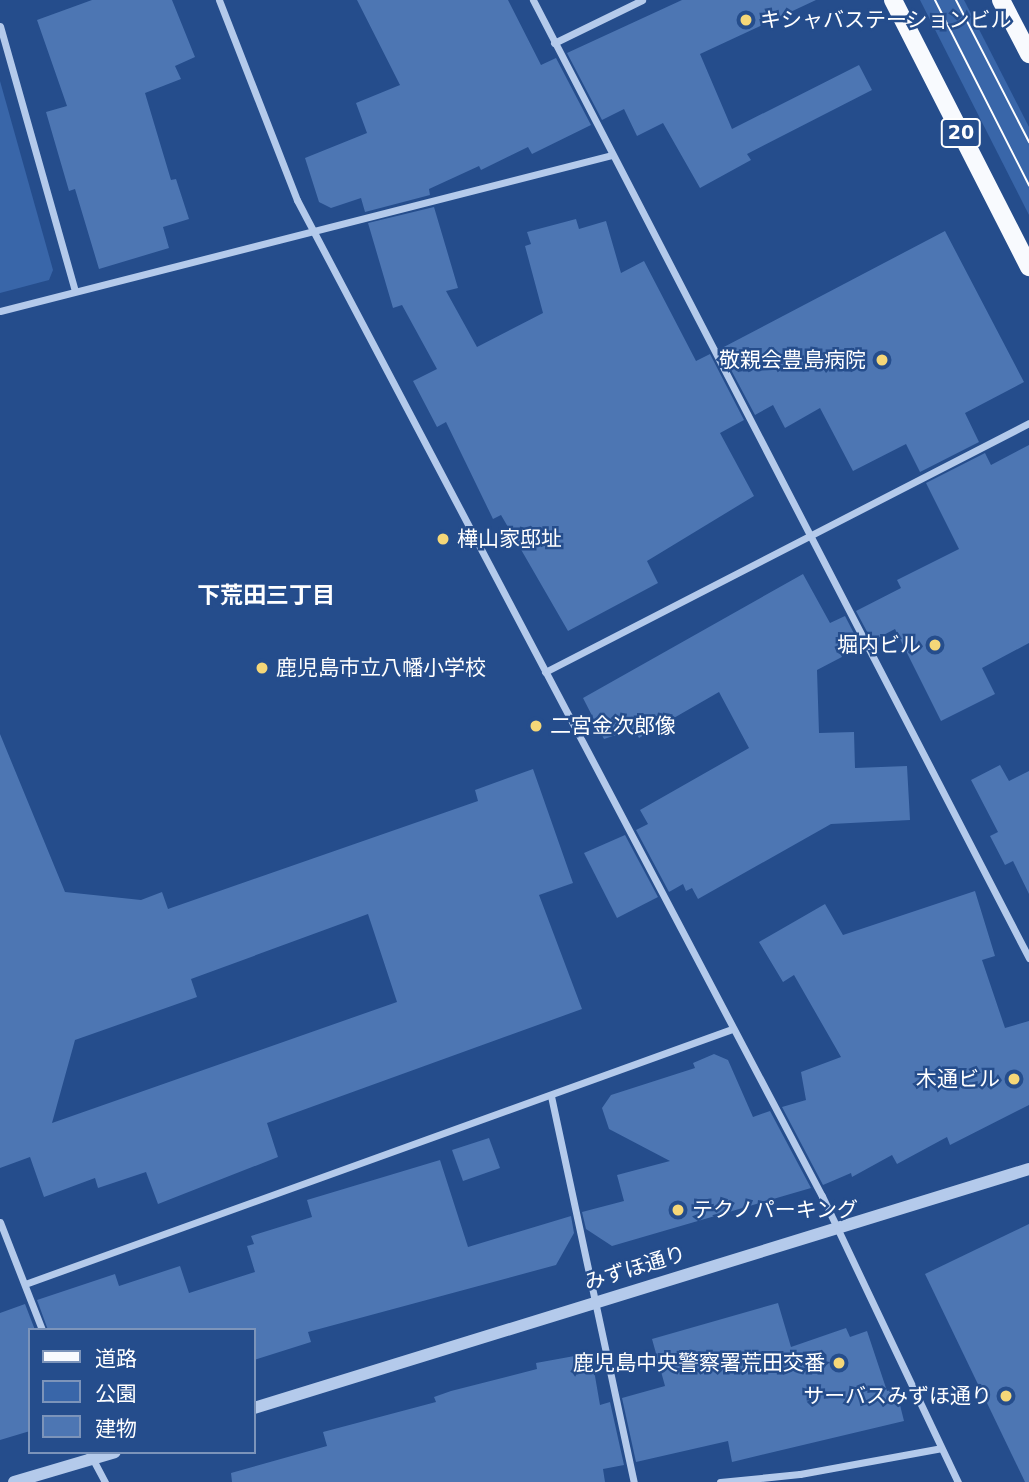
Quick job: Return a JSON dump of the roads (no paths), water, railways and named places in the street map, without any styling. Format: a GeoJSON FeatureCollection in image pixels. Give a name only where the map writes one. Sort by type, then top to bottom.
{"type":"FeatureCollection","features":[{"type":"Feature","properties":{"kind":"main road","name":"20"},"geometry":{"type":"LineString","coordinates":[[894,0],[1029,267]]}},
{"type":"Feature","properties":{"kind":"main road"},"geometry":{"type":"LineString","coordinates":[[1001,0],[1029,54]]}},
{"type":"Feature","properties":{"kind":"street"},"geometry":{"type":"LineString","coordinates":[[219,0],[312,229],[838,1227],[958,1482]]}},
{"type":"Feature","properties":{"kind":"street"},"geometry":{"type":"LineString","coordinates":[[533,0],[1029,958]]}},
{"type":"Feature","properties":{"kind":"street"},"geometry":{"type":"LineString","coordinates":[[554,43],[642,0]]}},
{"type":"Feature","properties":{"kind":"street"},"geometry":{"type":"LineString","coordinates":[[0,26],[75,291]]}},
{"type":"Feature","properties":{"kind":"street"},"geometry":{"type":"LineString","coordinates":[[0,311],[312,229],[612,155]]}},
{"type":"Feature","properties":{"kind":"street"},"geometry":{"type":"LineString","coordinates":[[545,672],[1029,423]]}},
{"type":"Feature","properties":{"kind":"street"},"geometry":{"type":"LineString","coordinates":[[25,1284],[732,1029]]}},
{"type":"Feature","properties":{"kind":"street"},"geometry":{"type":"LineString","coordinates":[[551,1096],[634,1482]]}},
{"type":"Feature","properties":{"kind":"street","name":"みずほ通り"},"geometry":{"type":"LineString","coordinates":[[256,1407],[595,1300],[1029,1169]]}},
{"type":"Feature","properties":{"kind":"street"},"geometry":{"type":"LineString","coordinates":[[0,1222],[41,1328]]}},
{"type":"Feature","properties":{"kind":"street"},"geometry":{"type":"LineString","coordinates":[[720,1482],[802,1478],[941,1448]]}},
{"type":"Feature","properties":{"kind":"street"},"geometry":{"type":"LineString","coordinates":[[14,1482],[90,1456],[106,1482]]}},
{"type":"Feature","properties":{"kind":"tram line"},"geometry":{"type":"LineString","coordinates":[[935,0],[1029,185]]}},
{"type":"Feature","properties":{"kind":"tram line"},"geometry":{"type":"LineString","coordinates":[[956,0],[1029,142]]}},
{"type":"Feature","properties":{"kind":"place","name":"キシャバステーションビル"},"geometry":{"type":"Point","coordinates":[746,20]}},
{"type":"Feature","properties":{"kind":"place","name":"敬親会豊島病院"},"geometry":{"type":"Point","coordinates":[882,360]}},
{"type":"Feature","properties":{"kind":"place","name":"樺山家邸址"},"geometry":{"type":"Point","coordinates":[443,539]}},
{"type":"Feature","properties":{"kind":"place","name":"堀内ビル"},"geometry":{"type":"Point","coordinates":[935,645]}},
{"type":"Feature","properties":{"kind":"place","name":"鹿児島市立八幡小学校"},"geometry":{"type":"Point","coordinates":[262,668]}},
{"type":"Feature","properties":{"kind":"place","name":"二宮金次郎像"},"geometry":{"type":"Point","coordinates":[536,726]}},
{"type":"Feature","properties":{"kind":"place","name":"木通ビル"},"geometry":{"type":"Point","coordinates":[1014,1079]}},
{"type":"Feature","properties":{"kind":"place","name":"テクノパーキング"},"geometry":{"type":"Point","coordinates":[678,1210]}},
{"type":"Feature","properties":{"kind":"place","name":"鹿児島中央警察署荒田交番"},"geometry":{"type":"Point","coordinates":[839,1363]}},
{"type":"Feature","properties":{"kind":"place","name":"サーバスみずほ通り"},"geometry":{"type":"Point","coordinates":[1006,1396]}},
{"type":"Feature","properties":{"kind":"district","name":"下荒田三丁目"},"geometry":{"type":"Point","coordinates":[266,595]}}]}
